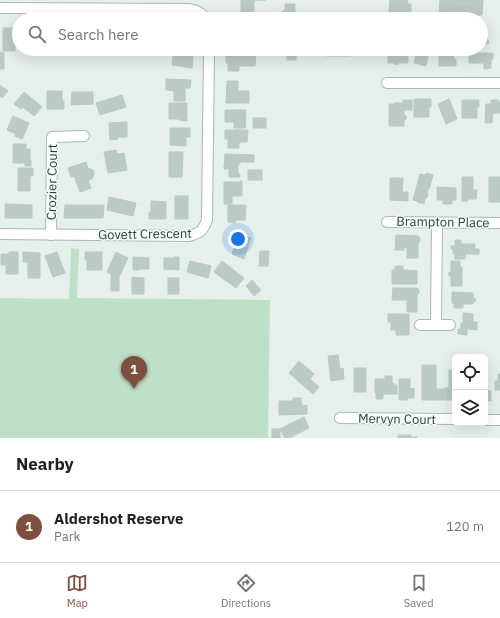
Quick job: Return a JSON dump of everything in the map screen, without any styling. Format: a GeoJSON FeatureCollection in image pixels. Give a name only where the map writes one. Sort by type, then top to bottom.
{"type":"FeatureCollection","features":[{"type":"Feature","properties":{"kind":"street"},"geometry":{"type":"LineString","coordinates":[[0,8],[56,4],[189,9],[197,10],[200,12]]}},
{"type":"Feature","properties":{"kind":"street","name":"Govett Crescent"},"geometry":{"type":"LineString","coordinates":[[0,234],[189,236],[201,231],[208,220],[209,56]]}},
{"type":"Feature","properties":{"kind":"street"},"geometry":{"type":"LineString","coordinates":[[388,83],[500,83]]}},
{"type":"Feature","properties":{"kind":"street","name":"Crozier Court"},"geometry":{"type":"LineString","coordinates":[[51,235],[52,137],[84,136]]}},
{"type":"Feature","properties":{"kind":"street","name":"Brampton Place"},"geometry":{"type":"LineString","coordinates":[[387,222],[500,223]]}},
{"type":"Feature","properties":{"kind":"street"},"geometry":{"type":"LineString","coordinates":[[436,325],[437,222]]}},
{"type":"Feature","properties":{"kind":"street"},"geometry":{"type":"LineString","coordinates":[[420,325],[450,325]]}},
{"type":"Feature","properties":{"kind":"street","name":"Mervyn Court"},"geometry":{"type":"LineString","coordinates":[[340,418],[452,419]]}},
{"type":"Feature","properties":{"kind":"street"},"geometry":{"type":"LineString","coordinates":[[488,420],[500,420]]}},
{"type":"Feature","properties":{"kind":"green space"},"geometry":{"type":"Polygon","coordinates":[[[71,248],[79,249],[77,298],[270,300],[268,438],[0,438],[0,298],[69,299],[71,248]]]}},
{"type":"Feature","properties":{"kind":"building"},"geometry":{"type":"Polygon","coordinates":[[[241,0],[254,0],[254,12],[241,12],[241,0]]]}},
{"type":"Feature","properties":{"kind":"building"},"geometry":{"type":"Polygon","coordinates":[[[390,0],[407,0],[408,4],[411,4],[411,12],[389,12],[390,0]]]}},
{"type":"Feature","properties":{"kind":"building"},"geometry":{"type":"Polygon","coordinates":[[[440,0],[483,0],[482,12],[439,12],[440,0]]]}},
{"type":"Feature","properties":{"kind":"building"},"geometry":{"type":"Polygon","coordinates":[[[285,4],[295,4],[295,12],[282,12],[285,11],[285,4]]]}},
{"type":"Feature","properties":{"kind":"building"},"geometry":{"type":"Polygon","coordinates":[[[3,28],[12,28],[12,51],[3,51],[3,28]]]}},
{"type":"Feature","properties":{"kind":"building"},"geometry":{"type":"Polygon","coordinates":[[[0,52],[4,53],[4,69],[0,69],[0,52]]]}},
{"type":"Feature","properties":{"kind":"building"},"geometry":{"type":"Polygon","coordinates":[[[488,53],[493,53],[491,68],[484,69],[484,63],[469,63],[469,56],[488,56],[488,53]]]}},
{"type":"Feature","properties":{"kind":"building"},"geometry":{"type":"Polygon","coordinates":[[[173,56],[193,56],[192,68],[172,65],[173,56]]]}},
{"type":"Feature","properties":{"kind":"building"},"geometry":{"type":"Polygon","coordinates":[[[226,56],[256,56],[255,66],[239,66],[239,71],[228,71],[228,63],[226,63],[226,56]]]}},
{"type":"Feature","properties":{"kind":"building"},"geometry":{"type":"Polygon","coordinates":[[[287,56],[296,56],[296,60],[287,60],[287,56]]]}},
{"type":"Feature","properties":{"kind":"building"},"geometry":{"type":"Polygon","coordinates":[[[388,56],[408,56],[408,63],[398,63],[398,65],[388,63],[388,56]]]}},
{"type":"Feature","properties":{"kind":"building"},"geometry":{"type":"Polygon","coordinates":[[[416,56],[428,56],[426,66],[414,63],[416,56]]]}},
{"type":"Feature","properties":{"kind":"building"},"geometry":{"type":"Polygon","coordinates":[[[439,56],[454,56],[454,59],[456,59],[456,66],[439,66],[439,56]]]}},
{"type":"Feature","properties":{"kind":"building"},"geometry":{"type":"Polygon","coordinates":[[[166,79],[191,80],[190,88],[185,88],[185,101],[174,101],[174,91],[166,90],[166,79]]]}},
{"type":"Feature","properties":{"kind":"building"},"geometry":{"type":"Polygon","coordinates":[[[227,81],[238,81],[238,91],[249,91],[249,103],[226,103],[227,81]]]}},
{"type":"Feature","properties":{"kind":"building"},"geometry":{"type":"Polygon","coordinates":[[[0,85],[8,91],[2,98],[0,96],[0,85]]]}},
{"type":"Feature","properties":{"kind":"building"},"geometry":{"type":"Polygon","coordinates":[[[47,91],[62,91],[64,109],[47,109],[47,91]]]}},
{"type":"Feature","properties":{"kind":"building"},"geometry":{"type":"Polygon","coordinates":[[[24,92],[42,107],[34,116],[23,107],[21,109],[14,104],[24,92]]]}},
{"type":"Feature","properties":{"kind":"building"},"geometry":{"type":"Polygon","coordinates":[[[72,92],[93,92],[93,104],[71,105],[72,92]]]}},
{"type":"Feature","properties":{"kind":"building"},"geometry":{"type":"Polygon","coordinates":[[[122,95],[126,107],[100,115],[96,103],[122,95]]]}},
{"type":"Feature","properties":{"kind":"building"},"geometry":{"type":"Polygon","coordinates":[[[414,99],[431,99],[429,117],[414,117],[414,99]]]}},
{"type":"Feature","properties":{"kind":"building"},"geometry":{"type":"Polygon","coordinates":[[[449,99],[457,119],[446,124],[438,104],[449,99]]]}},
{"type":"Feature","properties":{"kind":"building"},"geometry":{"type":"Polygon","coordinates":[[[403,100],[412,100],[412,110],[404,110],[406,119],[404,120],[404,126],[389,126],[389,104],[403,103],[403,100]]]}},
{"type":"Feature","properties":{"kind":"building"},"geometry":{"type":"Polygon","coordinates":[[[462,100],[479,100],[479,107],[477,107],[477,118],[462,118],[462,100]]]}},
{"type":"Feature","properties":{"kind":"building"},"geometry":{"type":"Polygon","coordinates":[[[491,100],[498,100],[498,102],[500,102],[500,113],[493,113],[492,123],[485,123],[486,104],[491,104],[491,100]]]}},
{"type":"Feature","properties":{"kind":"building"},"geometry":{"type":"Polygon","coordinates":[[[169,103],[187,103],[187,121],[169,119],[169,103]]]}},
{"type":"Feature","properties":{"kind":"building"},"geometry":{"type":"Polygon","coordinates":[[[225,110],[246,110],[245,128],[234,128],[234,122],[225,122],[225,110]]]}},
{"type":"Feature","properties":{"kind":"building"},"geometry":{"type":"Polygon","coordinates":[[[13,116],[29,123],[22,139],[15,136],[16,134],[7,130],[13,116]]]}},
{"type":"Feature","properties":{"kind":"building"},"geometry":{"type":"Polygon","coordinates":[[[253,118],[266,118],[266,128],[253,128],[253,118]]]}},
{"type":"Feature","properties":{"kind":"building"},"geometry":{"type":"Polygon","coordinates":[[[127,122],[127,137],[118,137],[118,139],[110,140],[109,123],[127,122]]]}},
{"type":"Feature","properties":{"kind":"building"},"geometry":{"type":"Polygon","coordinates":[[[170,128],[190,128],[190,137],[186,137],[186,146],[170,145],[170,128]]]}},
{"type":"Feature","properties":{"kind":"building"},"geometry":{"type":"Polygon","coordinates":[[[225,130],[248,130],[247,142],[239,142],[239,148],[228,148],[228,139],[225,139],[225,130]]]}},
{"type":"Feature","properties":{"kind":"building"},"geometry":{"type":"Polygon","coordinates":[[[13,144],[26,144],[26,149],[30,149],[31,166],[25,166],[25,163],[13,163],[13,144]]]}},
{"type":"Feature","properties":{"kind":"building"},"geometry":{"type":"Polygon","coordinates":[[[116,150],[117,154],[124,153],[127,170],[108,173],[104,152],[116,150]]]}},
{"type":"Feature","properties":{"kind":"building"},"geometry":{"type":"Polygon","coordinates":[[[169,152],[183,152],[182,177],[169,177],[169,152]]]}},
{"type":"Feature","properties":{"kind":"building"},"geometry":{"type":"Polygon","coordinates":[[[225,154],[254,155],[254,162],[240,162],[240,164],[238,164],[238,174],[240,174],[240,177],[229,177],[229,169],[224,169],[225,154]]]}},
{"type":"Feature","properties":{"kind":"building"},"geometry":{"type":"Polygon","coordinates":[[[86,162],[88,168],[93,170],[94,174],[92,179],[88,180],[91,188],[80,192],[74,176],[71,177],[68,168],[86,162]]]}},
{"type":"Feature","properties":{"kind":"building"},"geometry":{"type":"Polygon","coordinates":[[[18,168],[33,168],[33,176],[30,176],[30,191],[18,191],[18,168]]]}},
{"type":"Feature","properties":{"kind":"building"},"geometry":{"type":"Polygon","coordinates":[[[248,170],[262,170],[262,180],[248,180],[248,170]]]}},
{"type":"Feature","properties":{"kind":"building"},"geometry":{"type":"Polygon","coordinates":[[[426,173],[433,175],[424,204],[413,200],[420,174],[426,175],[426,173]]]}},
{"type":"Feature","properties":{"kind":"building"},"geometry":{"type":"Polygon","coordinates":[[[462,177],[473,177],[473,190],[477,190],[476,199],[462,201],[462,177]]]}},
{"type":"Feature","properties":{"kind":"building"},"geometry":{"type":"Polygon","coordinates":[[[489,177],[500,177],[500,202],[489,202],[489,177]]]}},
{"type":"Feature","properties":{"kind":"building"},"geometry":{"type":"Polygon","coordinates":[[[390,178],[403,178],[402,192],[408,192],[408,201],[390,200],[390,178]]]}},
{"type":"Feature","properties":{"kind":"building"},"geometry":{"type":"Polygon","coordinates":[[[242,181],[242,196],[232,196],[232,204],[224,204],[224,182],[242,181]]]}},
{"type":"Feature","properties":{"kind":"building"},"geometry":{"type":"Polygon","coordinates":[[[437,187],[456,188],[456,200],[452,200],[452,204],[443,204],[443,200],[437,200],[437,187]]]}},
{"type":"Feature","properties":{"kind":"building"},"geometry":{"type":"Polygon","coordinates":[[[175,196],[188,196],[188,219],[175,219],[175,196]]]}},
{"type":"Feature","properties":{"kind":"building"},"geometry":{"type":"Polygon","coordinates":[[[109,197],[136,203],[133,216],[107,210],[109,197]]]}},
{"type":"Feature","properties":{"kind":"building"},"geometry":{"type":"Polygon","coordinates":[[[151,201],[166,202],[166,219],[149,219],[149,212],[151,212],[151,201]]]}},
{"type":"Feature","properties":{"kind":"building"},"geometry":{"type":"Polygon","coordinates":[[[5,204],[32,205],[32,218],[5,218],[5,204]]]}},
{"type":"Feature","properties":{"kind":"building"},"geometry":{"type":"Polygon","coordinates":[[[65,205],[104,205],[103,218],[64,218],[65,205]]]}},
{"type":"Feature","properties":{"kind":"building"},"geometry":{"type":"Polygon","coordinates":[[[228,205],[246,205],[245,220],[235,220],[235,223],[228,222],[228,205]]]}},
{"type":"Feature","properties":{"kind":"building"},"geometry":{"type":"Polygon","coordinates":[[[239,234],[251,238],[244,259],[232,254],[239,234]]]}},
{"type":"Feature","properties":{"kind":"building"},"geometry":{"type":"Polygon","coordinates":[[[396,235],[418,236],[420,238],[418,243],[418,258],[407,258],[407,248],[404,247],[404,250],[395,250],[396,235]]]}},
{"type":"Feature","properties":{"kind":"building"},"geometry":{"type":"Polygon","coordinates":[[[455,240],[461,240],[461,244],[475,244],[475,249],[479,249],[479,254],[465,254],[465,259],[455,259],[455,254],[453,254],[453,249],[451,249],[451,246],[455,246],[455,240]]]}},
{"type":"Feature","properties":{"kind":"building"},"geometry":{"type":"Polygon","coordinates":[[[260,251],[269,251],[268,266],[259,266],[260,251]]]}},
{"type":"Feature","properties":{"kind":"building"},"geometry":{"type":"Polygon","coordinates":[[[9,252],[18,252],[18,274],[6,274],[6,265],[1,265],[1,254],[9,254],[9,252]]]}},
{"type":"Feature","properties":{"kind":"building"},"geometry":{"type":"Polygon","coordinates":[[[23,252],[40,253],[40,278],[28,278],[28,262],[23,262],[23,252]]]}},
{"type":"Feature","properties":{"kind":"building"},"geometry":{"type":"Polygon","coordinates":[[[57,252],[65,273],[53,277],[45,256],[57,252]]]}},
{"type":"Feature","properties":{"kind":"building"},"geometry":{"type":"Polygon","coordinates":[[[85,252],[102,252],[102,270],[87,270],[85,252]]]}},
{"type":"Feature","properties":{"kind":"building"},"geometry":{"type":"Polygon","coordinates":[[[116,252],[128,258],[119,277],[119,291],[111,291],[111,274],[107,272],[116,252]]]}},
{"type":"Feature","properties":{"kind":"building"},"geometry":{"type":"Polygon","coordinates":[[[133,257],[149,258],[149,269],[133,270],[133,257]]]}},
{"type":"Feature","properties":{"kind":"building"},"geometry":{"type":"Polygon","coordinates":[[[179,257],[179,270],[164,269],[164,258],[179,257]]]}},
{"type":"Feature","properties":{"kind":"building"},"geometry":{"type":"Polygon","coordinates":[[[190,261],[211,266],[208,278],[187,272],[190,261]]]}},
{"type":"Feature","properties":{"kind":"building"},"geometry":{"type":"Polygon","coordinates":[[[222,261],[244,278],[236,288],[214,272],[222,261]]]}},
{"type":"Feature","properties":{"kind":"building"},"geometry":{"type":"Polygon","coordinates":[[[451,261],[460,261],[460,267],[462,267],[462,286],[451,286],[451,276],[449,276],[449,272],[451,273],[451,261]]]}},
{"type":"Feature","properties":{"kind":"building"},"geometry":{"type":"Polygon","coordinates":[[[395,266],[403,266],[403,270],[417,271],[417,284],[392,284],[392,270],[395,270],[395,266]]]}},
{"type":"Feature","properties":{"kind":"building"},"geometry":{"type":"Polygon","coordinates":[[[132,277],[144,278],[144,294],[132,294],[132,277]]]}},
{"type":"Feature","properties":{"kind":"building"},"geometry":{"type":"Polygon","coordinates":[[[168,278],[179,278],[179,294],[168,294],[168,278]]]}},
{"type":"Feature","properties":{"kind":"building"},"geometry":{"type":"Polygon","coordinates":[[[252,280],[261,290],[254,296],[246,286],[252,280]]]}},
{"type":"Feature","properties":{"kind":"building"},"geometry":{"type":"Polygon","coordinates":[[[393,288],[417,288],[419,290],[417,295],[417,312],[407,312],[407,300],[392,300],[393,288]]]}},
{"type":"Feature","properties":{"kind":"building"},"geometry":{"type":"Polygon","coordinates":[[[452,292],[473,293],[473,298],[476,299],[473,304],[463,304],[463,308],[454,308],[454,303],[452,303],[452,292]]]}},
{"type":"Feature","properties":{"kind":"building"},"geometry":{"type":"Polygon","coordinates":[[[463,313],[473,314],[473,322],[477,322],[477,330],[467,329],[467,335],[458,334],[458,329],[461,329],[461,323],[463,323],[463,313]]]}},
{"type":"Feature","properties":{"kind":"building"},"geometry":{"type":"Polygon","coordinates":[[[388,314],[409,314],[409,335],[396,335],[396,330],[391,330],[391,322],[388,322],[388,314]]]}},
{"type":"Feature","properties":{"kind":"building"},"geometry":{"type":"Polygon","coordinates":[[[338,355],[340,369],[343,368],[344,379],[331,381],[328,356],[338,355]]]}},
{"type":"Feature","properties":{"kind":"building"},"geometry":{"type":"Polygon","coordinates":[[[299,361],[314,374],[310,379],[319,387],[313,394],[289,373],[299,361]]]}},
{"type":"Feature","properties":{"kind":"building"},"geometry":{"type":"Polygon","coordinates":[[[422,365],[436,365],[436,389],[444,389],[444,400],[422,400],[422,365]]]}},
{"type":"Feature","properties":{"kind":"building"},"geometry":{"type":"Polygon","coordinates":[[[354,368],[366,368],[366,392],[354,392],[354,368]]]}},
{"type":"Feature","properties":{"kind":"building"},"geometry":{"type":"Polygon","coordinates":[[[449,370],[452,370],[452,400],[445,400],[445,388],[449,388],[449,370]]]}},
{"type":"Feature","properties":{"kind":"building"},"geometry":{"type":"Polygon","coordinates":[[[498,374],[500,374],[500,390],[495,390],[495,381],[498,381],[498,374]]]}},
{"type":"Feature","properties":{"kind":"building"},"geometry":{"type":"Polygon","coordinates":[[[385,376],[392,376],[392,383],[397,385],[397,394],[383,394],[383,399],[376,399],[375,379],[385,379],[385,376]]]}},
{"type":"Feature","properties":{"kind":"building"},"geometry":{"type":"Polygon","coordinates":[[[399,379],[410,379],[410,389],[414,388],[414,398],[399,400],[399,379]]]}},
{"type":"Feature","properties":{"kind":"building"},"geometry":{"type":"Polygon","coordinates":[[[488,390],[491,391],[491,401],[488,400],[488,390]]]}},
{"type":"Feature","properties":{"kind":"building"},"geometry":{"type":"Polygon","coordinates":[[[293,398],[301,398],[301,403],[303,406],[307,405],[307,414],[279,415],[279,401],[293,401],[293,398]]]}},
{"type":"Feature","properties":{"kind":"building"},"geometry":{"type":"Polygon","coordinates":[[[304,417],[309,428],[289,438],[285,438],[280,429],[304,417]]]}},
{"type":"Feature","properties":{"kind":"building"},"geometry":{"type":"Polygon","coordinates":[[[272,429],[280,429],[280,438],[272,438],[272,429]]]}},
{"type":"Feature","properties":{"kind":"building"},"geometry":{"type":"Polygon","coordinates":[[[398,435],[411,435],[411,437],[417,438],[398,438],[398,435]]]}},
{"type":"Feature","properties":{"kind":"place","name":"Aldershot Reserve"},"geometry":{"type":"Point","coordinates":[134,389]}}]}
